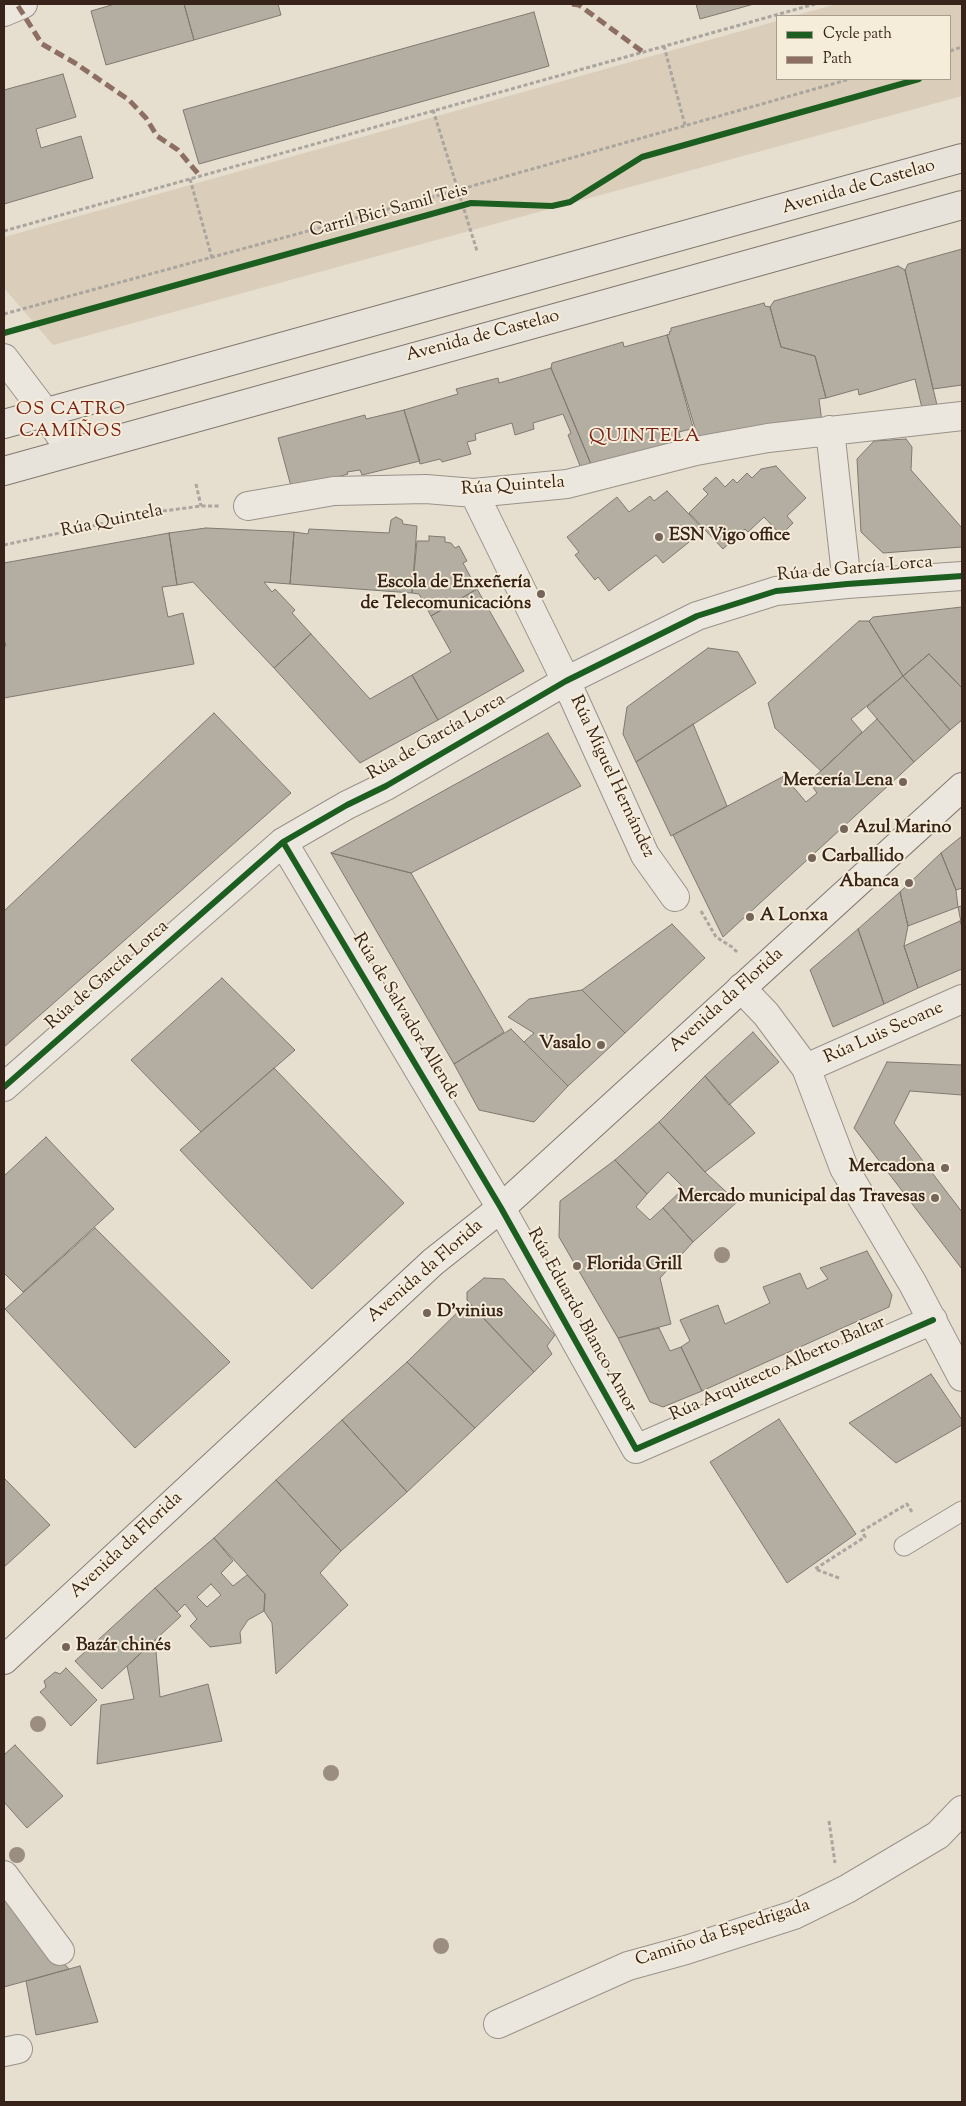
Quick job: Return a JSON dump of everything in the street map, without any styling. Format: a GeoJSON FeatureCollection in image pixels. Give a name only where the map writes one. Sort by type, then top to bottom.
{"type":"FeatureCollection","features":[{"type":"Feature","properties":{"kind":"main road","name":"Avenida de Castelao"},"geometry":{"type":"LineString","coordinates":[[4,424],[962,158]]}},
{"type":"Feature","properties":{"kind":"main road","name":"Avenida de Castelao"},"geometry":{"type":"LineString","coordinates":[[4,471],[962,204]]}},
{"type":"Feature","properties":{"kind":"street"},"geometry":{"type":"LineString","coordinates":[[4,12],[23,4]]}},
{"type":"Feature","properties":{"kind":"street"},"geometry":{"type":"LineString","coordinates":[[4,358],[45,412],[71,452]]}},
{"type":"Feature","properties":{"kind":"street","name":"Rúa Quintela"},"geometry":{"type":"LineString","coordinates":[[248,506],[334,491],[426,489],[474,493],[567,484],[696,451],[768,438],[962,416]]}},
{"type":"Feature","properties":{"kind":"street"},"geometry":{"type":"LineString","coordinates":[[830,430],[847,584]]}},
{"type":"Feature","properties":{"kind":"street","name":"Rúa Miguel Hernández"},"geometry":{"type":"LineString","coordinates":[[474,493],[566,681],[645,855],[675,897]]}},
{"type":"Feature","properties":{"kind":"street","name":"Rúa de García Lorca"},"geometry":{"type":"LineString","coordinates":[[4,1087],[283,842],[347,805],[386,786],[566,681],[697,616],[776,591],[962,576]]}},
{"type":"Feature","properties":{"kind":"street","name":"Avenida da Florida"},"geometry":{"type":"LineString","coordinates":[[4,1660],[433,1262],[501,1208],[962,787]]}},
{"type":"Feature","properties":{"kind":"street","name":"Rúa de Salvador Allende"},"geometry":{"type":"LineString","coordinates":[[283,842],[501,1208]]}},
{"type":"Feature","properties":{"kind":"street"},"geometry":{"type":"LineString","coordinates":[[748,981],[766,1014],[806,1068],[844,1168],[933,1320],[962,1377]]}},
{"type":"Feature","properties":{"kind":"street","name":"Rúa Luis Seoane"},"geometry":{"type":"LineString","coordinates":[[806,1068],[962,999]]}},
{"type":"Feature","properties":{"kind":"street","name":"Rúa Eduardo Blanco Amor"},"geometry":{"type":"LineString","coordinates":[[501,1208],[636,1449]]}},
{"type":"Feature","properties":{"kind":"street","name":"Rúa Arquitecto Alberto Baltar"},"geometry":{"type":"LineString","coordinates":[[636,1449],[933,1320]]}},
{"type":"Feature","properties":{"kind":"street","name":"Camiño da Espedrigada"},"geometry":{"type":"LineString","coordinates":[[498,2024],[628,1966],[686,1950],[794,1915],[847,1889],[938,1835],[962,1810]]}},
{"type":"Feature","properties":{"kind":"street"},"geometry":{"type":"LineString","coordinates":[[4,1875],[60,1951]]}},
{"type":"Feature","properties":{"kind":"lane"},"geometry":{"type":"LineString","coordinates":[[904,1546],[962,1511]]}},
{"type":"Feature","properties":{"kind":"path"},"geometry":{"type":"LineString","coordinates":[[4,231],[815,4]]}},
{"type":"Feature","properties":{"kind":"path"},"geometry":{"type":"LineString","coordinates":[[664,46],[685,125]]}},
{"type":"Feature","properties":{"kind":"path"},"geometry":{"type":"LineString","coordinates":[[4,314],[458,190],[846,80]]}},
{"type":"Feature","properties":{"kind":"path"},"geometry":{"type":"LineString","coordinates":[[433,110],[477,251]]}},
{"type":"Feature","properties":{"kind":"path"},"geometry":{"type":"LineString","coordinates":[[190,179],[212,258]]}},
{"type":"Feature","properties":{"kind":"path"},"geometry":{"type":"LineString","coordinates":[[196,484],[201,506]]}},
{"type":"Feature","properties":{"kind":"path"},"geometry":{"type":"LineString","coordinates":[[701,910],[716,937],[732,947],[748,981]]}},
{"type":"Feature","properties":{"kind":"path"},"geometry":{"type":"LineString","coordinates":[[839,1578],[815,1569],[865,1537],[862,1531],[906,1504],[914,1514]]}},
{"type":"Feature","properties":{"kind":"path"},"geometry":{"type":"LineString","coordinates":[[829,1821],[836,1867],[847,1889]]}},
{"type":"Feature","properties":{"kind":"shaded area"},"geometry":{"type":"Polygon","coordinates":[[[837,4],[962,4],[962,96],[53,345],[4,288],[4,237],[776,21],[776,80],[951,80],[951,15],[797,15],[837,4]]]}},
{"type":"Feature","properties":{"kind":"building"},"geometry":{"type":"Polygon","coordinates":[[[115,4],[184,4],[194,40],[106,65],[91,11],[115,4]]]}},
{"type":"Feature","properties":{"kind":"building"},"geometry":{"type":"Polygon","coordinates":[[[184,4],[278,4],[281,15],[194,40],[184,4]]]}},
{"type":"Feature","properties":{"kind":"building"},"geometry":{"type":"Polygon","coordinates":[[[696,4],[754,4],[700,19],[696,4]]]}},
{"type":"Feature","properties":{"kind":"building"},"geometry":{"type":"Polygon","coordinates":[[[534,12],[549,66],[199,164],[183,110],[534,12]]]}},
{"type":"Feature","properties":{"kind":"building"},"geometry":{"type":"Polygon","coordinates":[[[63,74],[76,117],[36,129],[41,148],[81,136],[93,178],[4,204],[4,90],[63,74]]]}},
{"type":"Feature","properties":{"kind":"building"},"geometry":{"type":"Polygon","coordinates":[[[962,249],[962,385],[933,389],[905,270],[908,264],[962,249]]]}},
{"type":"Feature","properties":{"kind":"building"},"geometry":{"type":"Polygon","coordinates":[[[898,266],[905,270],[937,405],[922,408],[915,379],[859,395],[858,389],[826,398],[815,356],[781,347],[770,307],[774,301],[898,266]]]}},
{"type":"Feature","properties":{"kind":"building"},"geometry":{"type":"Polygon","coordinates":[[[764,303],[765,306],[770,307],[781,347],[815,356],[826,398],[819,399],[822,422],[696,438],[667,335],[670,334],[671,328],[764,303]]]}},
{"type":"Feature","properties":{"kind":"building"},"geometry":{"type":"Polygon","coordinates":[[[667,335],[695,428],[679,432],[681,442],[593,469],[551,368],[552,363],[623,342],[624,347],[667,335]]]}},
{"type":"Feature","properties":{"kind":"building"},"geometry":{"type":"Polygon","coordinates":[[[551,368],[593,469],[582,471],[568,435],[571,433],[563,414],[533,423],[534,429],[515,435],[512,423],[475,434],[476,440],[467,442],[471,454],[442,462],[440,459],[420,464],[404,410],[458,394],[456,389],[498,378],[499,383],[551,368]]]}},
{"type":"Feature","properties":{"kind":"building"},"geometry":{"type":"Polygon","coordinates":[[[404,410],[420,461],[362,475],[360,470],[347,472],[348,474],[292,490],[278,438],[365,415],[366,419],[404,410]]]}},
{"type":"Feature","properties":{"kind":"building"},"geometry":{"type":"Polygon","coordinates":[[[906,439],[912,447],[911,470],[962,528],[962,547],[883,553],[861,532],[857,459],[874,441],[906,439]]]}},
{"type":"Feature","properties":{"kind":"building"},"geometry":{"type":"Polygon","coordinates":[[[776,466],[806,498],[787,516],[793,523],[781,535],[764,517],[748,532],[745,529],[723,549],[689,513],[708,494],[703,489],[716,477],[725,487],[733,479],[737,483],[747,473],[752,478],[761,469],[776,466]]]}},
{"type":"Feature","properties":{"kind":"building"},"geometry":{"type":"Polygon","coordinates":[[[667,491],[704,530],[663,563],[656,555],[609,591],[598,577],[595,580],[575,555],[579,552],[567,537],[617,497],[629,512],[650,496],[654,501],[667,491]]]}},
{"type":"Feature","properties":{"kind":"building"},"geometry":{"type":"Polygon","coordinates":[[[396,517],[402,520],[403,524],[417,526],[412,593],[290,584],[294,532],[308,534],[309,529],[389,533],[391,520],[396,517]]]}},
{"type":"Feature","properties":{"kind":"building"},"geometry":{"type":"Polygon","coordinates":[[[206,528],[294,532],[290,584],[264,582],[272,592],[275,589],[295,610],[292,613],[311,634],[274,668],[193,582],[177,585],[169,533],[206,528]]]}},
{"type":"Feature","properties":{"kind":"building"},"geometry":{"type":"Polygon","coordinates":[[[169,533],[177,585],[162,587],[168,617],[183,613],[194,664],[4,698],[4,646],[6,646],[4,639],[4,563],[169,533]]]}},
{"type":"Feature","properties":{"kind":"building"},"geometry":{"type":"Polygon","coordinates":[[[429,536],[445,537],[445,542],[451,543],[455,548],[459,546],[467,561],[463,563],[477,589],[431,616],[419,594],[412,593],[417,541],[429,541],[429,536]]]}},
{"type":"Feature","properties":{"kind":"building"},"geometry":{"type":"Polygon","coordinates":[[[477,589],[524,671],[438,720],[412,675],[451,652],[431,616],[477,589]]]}},
{"type":"Feature","properties":{"kind":"building"},"geometry":{"type":"Polygon","coordinates":[[[962,607],[962,688],[929,654],[903,676],[869,621],[873,617],[962,607]]]}},
{"type":"Feature","properties":{"kind":"building"},"geometry":{"type":"Polygon","coordinates":[[[859,621],[869,621],[903,676],[851,719],[862,732],[821,771],[775,728],[768,703],[859,621]]]}},
{"type":"Feature","properties":{"kind":"building"},"geometry":{"type":"Polygon","coordinates":[[[311,634],[370,699],[412,675],[438,720],[360,763],[274,668],[311,634]]]}},
{"type":"Feature","properties":{"kind":"building"},"geometry":{"type":"Polygon","coordinates":[[[708,648],[738,652],[756,683],[636,762],[623,734],[627,707],[708,648]]]}},
{"type":"Feature","properties":{"kind":"building"},"geometry":{"type":"Polygon","coordinates":[[[929,654],[962,688],[962,720],[950,730],[903,676],[929,654]]]}},
{"type":"Feature","properties":{"kind":"building"},"geometry":{"type":"Polygon","coordinates":[[[903,676],[950,730],[914,762],[867,707],[903,676]]]}},
{"type":"Feature","properties":{"kind":"building"},"geometry":{"type":"Polygon","coordinates":[[[214,713],[291,793],[4,1047],[4,911],[214,713]]]}},
{"type":"Feature","properties":{"kind":"building"},"geometry":{"type":"Polygon","coordinates":[[[877,719],[914,762],[723,937],[673,835],[784,776],[806,802],[817,793],[812,786],[816,782],[812,779],[877,719]]]}},
{"type":"Feature","properties":{"kind":"building"},"geometry":{"type":"Polygon","coordinates":[[[693,724],[727,806],[671,836],[636,762],[693,724]]]}},
{"type":"Feature","properties":{"kind":"building"},"geometry":{"type":"Polygon","coordinates":[[[548,733],[581,786],[411,873],[331,853],[548,733]]]}},
{"type":"Feature","properties":{"kind":"building"},"geometry":{"type":"Polygon","coordinates":[[[962,836],[962,888],[956,890],[941,853],[962,836]]]}},
{"type":"Feature","properties":{"kind":"building"},"geometry":{"type":"Polygon","coordinates":[[[331,853],[411,873],[504,1032],[454,1064],[331,853]]]}},
{"type":"Feature","properties":{"kind":"building"},"geometry":{"type":"Polygon","coordinates":[[[941,853],[956,890],[958,907],[908,926],[900,892],[941,853]]]}},
{"type":"Feature","properties":{"kind":"building"},"geometry":{"type":"Polygon","coordinates":[[[900,892],[908,926],[904,946],[918,988],[884,1004],[858,929],[900,892]]]}},
{"type":"Feature","properties":{"kind":"building"},"geometry":{"type":"Polygon","coordinates":[[[962,906],[962,927],[958,907],[962,906]]]}},
{"type":"Feature","properties":{"kind":"building"},"geometry":{"type":"Polygon","coordinates":[[[960,921],[962,927],[962,969],[918,988],[904,946],[960,921]]]}},
{"type":"Feature","properties":{"kind":"building"},"geometry":{"type":"Polygon","coordinates":[[[672,924],[705,958],[625,1033],[582,990],[672,924]]]}},
{"type":"Feature","properties":{"kind":"building"},"geometry":{"type":"Polygon","coordinates":[[[858,929],[884,1004],[833,1027],[810,970],[858,929]]]}},
{"type":"Feature","properties":{"kind":"building"},"geometry":{"type":"Polygon","coordinates":[[[222,978],[295,1050],[201,1132],[131,1060],[222,978]]]}},
{"type":"Feature","properties":{"kind":"building"},"geometry":{"type":"Polygon","coordinates":[[[582,990],[625,1033],[568,1086],[524,1042],[534,1033],[508,1017],[529,999],[582,990]]]}},
{"type":"Feature","properties":{"kind":"building"},"geometry":{"type":"Polygon","coordinates":[[[511,1029],[568,1086],[534,1122],[479,1110],[454,1064],[511,1029]]]}},
{"type":"Feature","properties":{"kind":"building"},"geometry":{"type":"Polygon","coordinates":[[[753,1032],[779,1062],[729,1105],[705,1076],[753,1032]]]}},
{"type":"Feature","properties":{"kind":"building","name":"Mercado municipal das Travesas"},"geometry":{"type":"Polygon","coordinates":[[[887,1062],[962,1065],[962,1269],[854,1128],[887,1062]]]}},
{"type":"Feature","properties":{"kind":"building"},"geometry":{"type":"Polygon","coordinates":[[[274,1068],[404,1203],[312,1289],[180,1150],[274,1068]]]}},
{"type":"Feature","properties":{"kind":"building"},"geometry":{"type":"Polygon","coordinates":[[[705,1076],[755,1133],[705,1172],[659,1122],[705,1076]]]}},
{"type":"Feature","properties":{"kind":"building","name":"Mercadona"},"geometry":{"type":"Polygon","coordinates":[[[910,1091],[962,1095],[962,1212],[894,1123],[910,1091]]]}},
{"type":"Feature","properties":{"kind":"building"},"geometry":{"type":"Polygon","coordinates":[[[659,1122],[705,1172],[737,1202],[693,1242],[663,1208],[684,1188],[668,1172],[647,1194],[615,1160],[659,1122]]]}},
{"type":"Feature","properties":{"kind":"building"},"geometry":{"type":"Polygon","coordinates":[[[46,1137],[114,1209],[23,1292],[4,1273],[4,1176],[46,1137]]]}},
{"type":"Feature","properties":{"kind":"building"},"geometry":{"type":"Polygon","coordinates":[[[615,1160],[647,1194],[636,1207],[650,1220],[663,1208],[693,1242],[660,1278],[671,1324],[618,1338],[559,1237],[560,1201],[615,1160]]]}},
{"type":"Feature","properties":{"kind":"building"},"geometry":{"type":"Polygon","coordinates":[[[95,1228],[230,1362],[135,1448],[5,1309],[95,1228]]]}},
{"type":"Feature","properties":{"kind":"building"},"geometry":{"type":"Polygon","coordinates":[[[867,1251],[892,1295],[889,1307],[702,1391],[681,1347],[690,1341],[680,1320],[718,1305],[725,1324],[770,1303],[763,1287],[800,1273],[807,1289],[828,1279],[820,1268],[867,1251]]]}},
{"type":"Feature","properties":{"kind":"building"},"geometry":{"type":"Polygon","coordinates":[[[484,1278],[504,1279],[555,1335],[547,1346],[552,1354],[534,1372],[467,1300],[467,1292],[484,1278]]]}},
{"type":"Feature","properties":{"kind":"building"},"geometry":{"type":"Polygon","coordinates":[[[468,1302],[534,1372],[475,1428],[407,1362],[468,1302]]]}},
{"type":"Feature","properties":{"kind":"building"},"geometry":{"type":"Polygon","coordinates":[[[659,1328],[670,1351],[681,1347],[702,1391],[663,1407],[650,1402],[618,1338],[659,1328]]]}},
{"type":"Feature","properties":{"kind":"building"},"geometry":{"type":"Polygon","coordinates":[[[407,1362],[475,1428],[407,1492],[342,1420],[407,1362]]]}},
{"type":"Feature","properties":{"kind":"building"},"geometry":{"type":"Polygon","coordinates":[[[931,1374],[962,1420],[962,1425],[896,1463],[849,1423],[931,1374]]]}},
{"type":"Feature","properties":{"kind":"building"},"geometry":{"type":"Polygon","coordinates":[[[779,1419],[856,1534],[787,1583],[710,1462],[779,1419]]]}},
{"type":"Feature","properties":{"kind":"building"},"geometry":{"type":"Polygon","coordinates":[[[342,1420],[407,1492],[341,1551],[276,1480],[342,1420]]]}},
{"type":"Feature","properties":{"kind":"building"},"geometry":{"type":"Polygon","coordinates":[[[4,1478],[50,1525],[4,1567],[4,1478]]]}},
{"type":"Feature","properties":{"kind":"building"},"geometry":{"type":"Polygon","coordinates":[[[276,1480],[341,1551],[320,1573],[348,1605],[276,1674],[272,1623],[264,1611],[265,1594],[214,1538],[276,1480]]]}},
{"type":"Feature","properties":{"kind":"building"},"geometry":{"type":"Polygon","coordinates":[[[214,1538],[233,1561],[221,1573],[233,1586],[247,1575],[265,1594],[264,1611],[248,1620],[240,1632],[241,1643],[210,1647],[190,1626],[197,1619],[185,1604],[177,1612],[155,1588],[214,1538]],[[211,1584],[197,1597],[207,1607],[221,1595],[211,1584]]]}},
{"type":"Feature","properties":{"kind":"building"},"geometry":{"type":"Polygon","coordinates":[[[155,1588],[181,1616],[102,1689],[75,1661],[155,1588]]]}},
{"type":"Feature","properties":{"kind":"building"},"geometry":{"type":"Polygon","coordinates":[[[155,1640],[160,1697],[208,1684],[222,1741],[97,1764],[101,1705],[134,1699],[127,1666],[155,1640]]]}},
{"type":"Feature","properties":{"kind":"building"},"geometry":{"type":"Polygon","coordinates":[[[66,1668],[97,1700],[71,1726],[40,1692],[46,1687],[44,1681],[55,1672],[60,1674],[66,1668]]]}},
{"type":"Feature","properties":{"kind":"building"},"geometry":{"type":"Polygon","coordinates":[[[15,1745],[63,1796],[27,1828],[4,1802],[4,1755],[15,1745]]]}},
{"type":"Feature","properties":{"kind":"building"},"geometry":{"type":"Polygon","coordinates":[[[4,1898],[69,1969],[4,1987],[4,1898]]]}},
{"type":"Feature","properties":{"kind":"building"},"geometry":{"type":"Polygon","coordinates":[[[80,1966],[98,2022],[36,2035],[26,1981],[80,1966]]]}},
{"type":"Feature","properties":{"kind":"marked path"},"geometry":{"type":"LineString","coordinates":[[572,4],[579,5],[643,52]]}},
{"type":"Feature","properties":{"kind":"marked path"},"geometry":{"type":"LineString","coordinates":[[18,6],[42,44],[75,63],[129,100],[146,118],[157,136],[178,150],[200,176]]}},
{"type":"Feature","properties":{"kind":"cycle path","name":"Carril Bici Samil Teis"},"geometry":{"type":"LineString","coordinates":[[4,333],[471,203],[552,206],[570,202],[642,157],[915,80]]}},
{"type":"Feature","properties":{"kind":"cycle path"},"geometry":{"type":"LineString","coordinates":[[4,1087],[283,842],[347,805],[386,786],[566,681],[697,616],[776,591],[962,576]]}},
{"type":"Feature","properties":{"kind":"cycle path"},"geometry":{"type":"LineString","coordinates":[[283,842],[501,1208],[636,1449],[933,1320]]}},
{"type":"Feature","properties":{"kind":"place","name":"ESN Vigo office"},"geometry":{"type":"Point","coordinates":[659,537]}},
{"type":"Feature","properties":{"kind":"place","name":"Escola de Enxeñería de Telecomunicacións"},"geometry":{"type":"Point","coordinates":[541,594]}},
{"type":"Feature","properties":{"kind":"place","name":"Mercería Lena"},"geometry":{"type":"Point","coordinates":[903,782]}},
{"type":"Feature","properties":{"kind":"place","name":"Azul Marino"},"geometry":{"type":"Point","coordinates":[844,829]}},
{"type":"Feature","properties":{"kind":"place","name":"Carballido"},"geometry":{"type":"Point","coordinates":[812,858]}},
{"type":"Feature","properties":{"kind":"place","name":"Abanca"},"geometry":{"type":"Point","coordinates":[909,883]}},
{"type":"Feature","properties":{"kind":"place","name":"A Lonxa"},"geometry":{"type":"Point","coordinates":[750,917]}},
{"type":"Feature","properties":{"kind":"place","name":"Vasalo"},"geometry":{"type":"Point","coordinates":[601,1045]}},
{"type":"Feature","properties":{"kind":"place","name":"Mercadona"},"geometry":{"type":"Point","coordinates":[945,1168]}},
{"type":"Feature","properties":{"kind":"place","name":"Mercado municipal das Travesas"},"geometry":{"type":"Point","coordinates":[935,1198]}},
{"type":"Feature","properties":{"kind":"place","name":"Florida Grill"},"geometry":{"type":"Point","coordinates":[577,1266]}},
{"type":"Feature","properties":{"kind":"place","name":"D'vinius"},"geometry":{"type":"Point","coordinates":[427,1313]}},
{"type":"Feature","properties":{"kind":"place","name":"Bazár chinés"},"geometry":{"type":"Point","coordinates":[66,1647]}},
{"type":"Feature","properties":{"kind":"district","name":"OS CATRO CAMIÑOS"},"geometry":{"type":"Point","coordinates":[71,422]}},
{"type":"Feature","properties":{"kind":"district","name":"QUINTELA"},"geometry":{"type":"Point","coordinates":[645,438]}}]}
